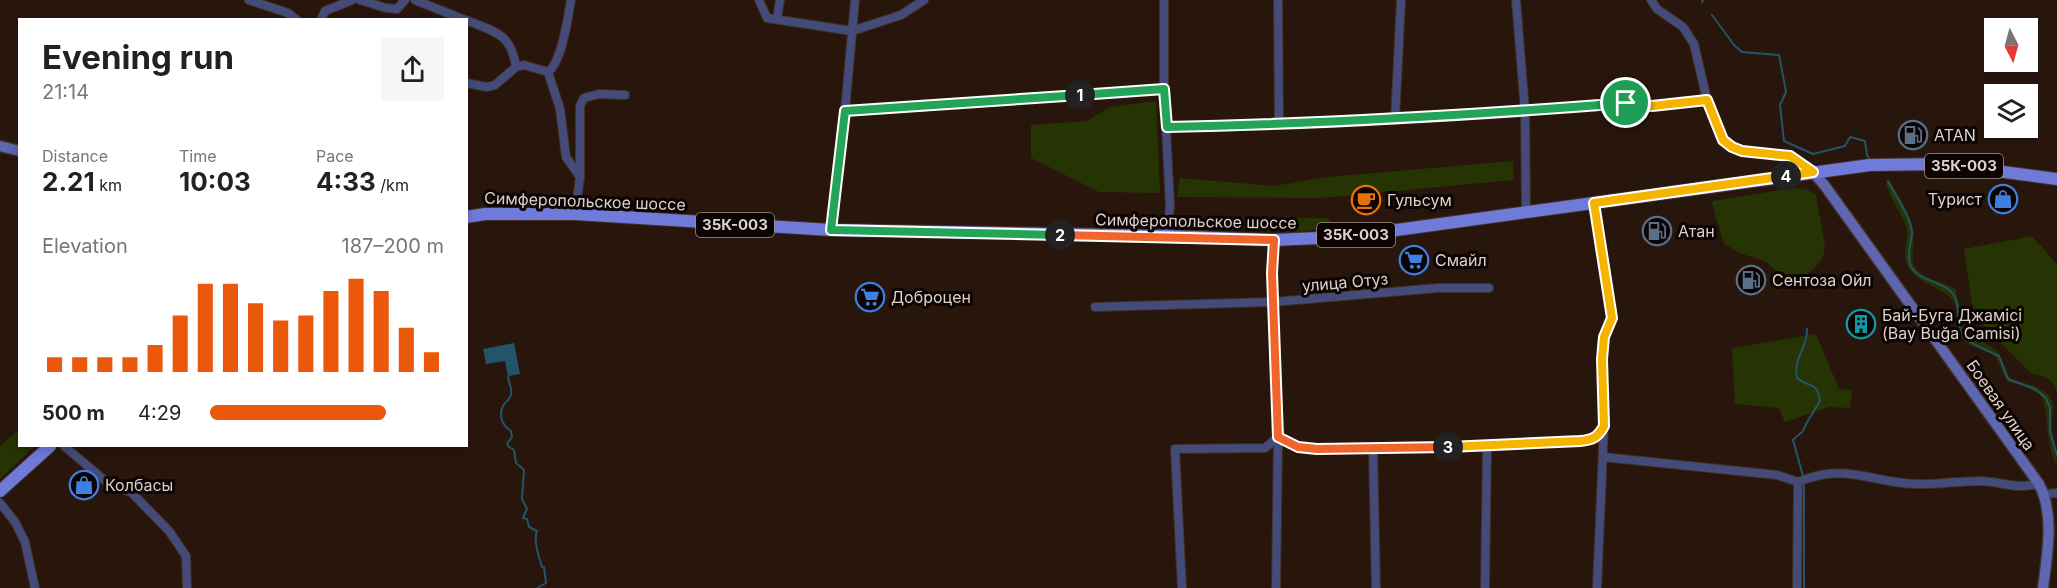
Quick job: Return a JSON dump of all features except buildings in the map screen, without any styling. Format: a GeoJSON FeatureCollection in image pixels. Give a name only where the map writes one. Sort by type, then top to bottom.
{"type":"FeatureCollection","features":[{"type":"Feature","properties":{"kind":"main road","name":"35К-003"},"geometry":{"type":"LineString","coordinates":[[1813,172],[1870,165],[1944,164],[2057,179]]}},
{"type":"Feature","properties":{"kind":"main road","name":"Симферопольское шоссе"},"geometry":{"type":"LineString","coordinates":[[485,214],[575,214],[831,230],[1274,240],[1341,237],[1813,172]]}},
{"type":"Feature","properties":{"kind":"main road","name":"35К-003"},"geometry":{"type":"LineString","coordinates":[[468,218],[485,214]]}},
{"type":"Feature","properties":{"kind":"main road"},"geometry":{"type":"LineString","coordinates":[[0,491],[49,447]]}},
{"type":"Feature","properties":{"kind":"street"},"geometry":{"type":"LineString","coordinates":[[249,0],[288,13],[294,18]]}},
{"type":"Feature","properties":{"kind":"street"},"geometry":{"type":"LineString","coordinates":[[322,18],[325,11],[352,0]]}},
{"type":"Feature","properties":{"kind":"street"},"geometry":{"type":"LineString","coordinates":[[360,0],[397,9],[405,0]]}},
{"type":"Feature","properties":{"kind":"street"},"geometry":{"type":"LineString","coordinates":[[415,0],[461,18]]}},
{"type":"Feature","properties":{"kind":"street"},"geometry":{"type":"LineString","coordinates":[[468,83],[487,87],[495,85],[516,67],[524,65],[548,72],[553,69],[560,51],[571,0]]}},
{"type":"Feature","properties":{"kind":"street"},"geometry":{"type":"LineString","coordinates":[[759,0],[767,18],[852,31],[901,15],[924,0]]}},
{"type":"Feature","properties":{"kind":"street"},"geometry":{"type":"LineString","coordinates":[[777,19],[780,0]]}},
{"type":"Feature","properties":{"kind":"street"},"geometry":{"type":"LineString","coordinates":[[831,230],[855,0]]}},
{"type":"Feature","properties":{"kind":"street"},"geometry":{"type":"LineString","coordinates":[[1164,0],[1164,89],[1170,206],[1167,236]]}},
{"type":"Feature","properties":{"kind":"street"},"geometry":{"type":"LineString","coordinates":[[1278,0],[1279,125]]}},
{"type":"Feature","properties":{"kind":"street"},"geometry":{"type":"LineString","coordinates":[[1395,120],[1401,0]]}},
{"type":"Feature","properties":{"kind":"street"},"geometry":{"type":"LineString","coordinates":[[1516,0],[1525,111],[1526,212]]}},
{"type":"Feature","properties":{"kind":"street"},"geometry":{"type":"LineString","coordinates":[[1652,0],[1657,9],[1683,27],[1694,44],[1707,100],[1723,140],[1742,151],[1790,156],[1813,172]]}},
{"type":"Feature","properties":{"kind":"street"},"geometry":{"type":"LineString","coordinates":[[468,21],[503,36],[514,54],[516,67]]}},
{"type":"Feature","properties":{"kind":"street"},"geometry":{"type":"LineString","coordinates":[[548,72],[560,109],[566,157],[580,177]]}},
{"type":"Feature","properties":{"kind":"street"},"geometry":{"type":"LineString","coordinates":[[845,111],[1164,89]]}},
{"type":"Feature","properties":{"kind":"street"},"geometry":{"type":"LineString","coordinates":[[575,214],[580,177],[580,106],[584,98],[598,94],[625,95]]}},
{"type":"Feature","properties":{"kind":"street"},"geometry":{"type":"LineString","coordinates":[[1167,127],[1395,120],[1626,103],[1652,106],[1707,100]]}},
{"type":"Feature","properties":{"kind":"street"},"geometry":{"type":"LineString","coordinates":[[0,146],[18,150]]}},
{"type":"Feature","properties":{"kind":"street","name":"Боевая улица"},"geometry":{"type":"LineString","coordinates":[[1813,172],[2041,489],[2049,534],[2043,588]]}},
{"type":"Feature","properties":{"kind":"street"},"geometry":{"type":"LineString","coordinates":[[1594,203],[1612,318],[1604,337],[1602,359],[1604,426],[1597,588]]}},
{"type":"Feature","properties":{"kind":"street","name":"Симферопольское шоссе"},"geometry":{"type":"LineString","coordinates":[[468,213],[485,214]]}},
{"type":"Feature","properties":{"kind":"street"},"geometry":{"type":"LineString","coordinates":[[1274,240],[1273,302],[1278,437],[1276,588]]}},
{"type":"Feature","properties":{"kind":"street","name":"улица Отуз"},"geometry":{"type":"LineString","coordinates":[[1095,307],[1273,302],[1438,288],[1489,288]]}},
{"type":"Feature","properties":{"kind":"street"},"geometry":{"type":"LineString","coordinates":[[1278,437],[1298,447],[1317,449],[1487,447],[1592,440],[1599,435],[1604,426]]}},
{"type":"Feature","properties":{"kind":"street"},"geometry":{"type":"LineString","coordinates":[[1182,588],[1175,449],[1265,448],[1278,437]]}},
{"type":"Feature","properties":{"kind":"street"},"geometry":{"type":"LineString","coordinates":[[65,447],[109,484],[131,492],[169,531],[186,556],[187,588]]}},
{"type":"Feature","properties":{"kind":"street"},"geometry":{"type":"LineString","coordinates":[[1485,588],[1487,447]]}},
{"type":"Feature","properties":{"kind":"street"},"geometry":{"type":"LineString","coordinates":[[1373,448],[1376,588]]}},
{"type":"Feature","properties":{"kind":"street"},"geometry":{"type":"LineString","coordinates":[[1603,458],[1777,475],[1798,482],[1836,472],[1892,482],[1917,484],[1998,482],[2057,492]]}},
{"type":"Feature","properties":{"kind":"street"},"geometry":{"type":"LineString","coordinates":[[1797,588],[1798,482]]}},
{"type":"Feature","properties":{"kind":"street"},"geometry":{"type":"LineString","coordinates":[[0,503],[15,522],[25,542],[35,588]]}},
{"type":"Feature","properties":{"kind":"green space"},"geometry":{"type":"Polygon","coordinates":[[[1156,101],[1160,193],[1099,192],[1031,158],[1031,125],[1087,121],[1110,107],[1156,101]]]}},
{"type":"Feature","properties":{"kind":"green space"},"geometry":{"type":"Polygon","coordinates":[[[1513,161],[1514,180],[1321,198],[1177,197],[1180,178],[1274,186],[1327,177],[1513,161]]]}},
{"type":"Feature","properties":{"kind":"green space"},"geometry":{"type":"Polygon","coordinates":[[[1891,182],[1912,223],[1914,266],[1925,276],[1955,288],[1964,313],[1963,334],[1984,342],[1999,353],[2010,379],[2036,387],[2051,399],[2053,405],[2052,434],[2057,466],[2053,458],[2041,395],[2022,385],[2008,382],[1997,359],[1992,354],[1963,340],[1958,331],[1953,301],[1949,296],[1917,277],[1908,266],[1905,254],[1907,230],[1886,183],[1891,182]]]}},
{"type":"Feature","properties":{"kind":"green space"},"geometry":{"type":"Polygon","coordinates":[[[1793,188],[1806,189],[1816,195],[1825,246],[1820,262],[1798,280],[1779,274],[1765,261],[1742,254],[1724,244],[1712,203],[1793,188]]]}},
{"type":"Feature","properties":{"kind":"green space"},"geometry":{"type":"Polygon","coordinates":[[[1327,218],[1336,227],[1294,232],[1226,229],[1227,219],[1327,218]]]}},
{"type":"Feature","properties":{"kind":"green space"},"geometry":{"type":"Polygon","coordinates":[[[2032,236],[2057,264],[2057,392],[2051,381],[2032,374],[1980,322],[1972,304],[1964,249],[2032,236]]]}},
{"type":"Feature","properties":{"kind":"green space"},"geometry":{"type":"Polygon","coordinates":[[[1816,334],[1839,389],[1852,390],[1850,408],[1829,407],[1785,422],[1779,408],[1735,404],[1732,348],[1816,334]]]}},
{"type":"Feature","properties":{"kind":"green space"},"geometry":{"type":"Polygon","coordinates":[[[18,430],[18,447],[34,447],[0,479],[0,446],[18,430]]]}},
{"type":"Feature","properties":{"kind":"water"},"geometry":{"type":"Polygon","coordinates":[[[514,343],[520,374],[508,376],[505,361],[486,364],[483,349],[514,343]]]}},
{"type":"Feature","properties":{"kind":"waterway"},"geometry":{"type":"LineString","coordinates":[[1712,15],[1734,45],[1742,52],[1779,55],[1786,92],[1780,105],[1784,141],[1813,154],[1845,146],[1850,137],[1865,141],[1867,155],[1870,159]]}},
{"type":"Feature","properties":{"kind":"waterway"},"geometry":{"type":"LineString","coordinates":[[1888,181],[1911,226],[1909,255],[1913,269],[1921,277],[1943,286],[1953,294],[1956,299],[1960,331],[1966,339],[1999,356],[2008,379],[2035,389],[2046,398],[2050,408],[2050,431],[2057,455]]}},
{"type":"Feature","properties":{"kind":"waterway"},"geometry":{"type":"LineString","coordinates":[[1803,476],[1793,440],[1803,431],[1820,401],[1817,390],[1797,378],[1797,364],[1807,336],[1807,329]]}},
{"type":"Feature","properties":{"kind":"waterway"},"geometry":{"type":"LineString","coordinates":[[508,376],[511,388],[510,398],[503,406],[501,417],[511,431],[512,437],[507,444],[514,450],[516,463],[524,470],[522,499],[527,509],[523,518],[527,519],[529,527],[537,531],[537,549],[542,567],[544,567],[546,583],[537,588]]}},
{"type":"Feature","properties":{"kind":"waterway"},"geometry":{"type":"LineString","coordinates":[[1804,485],[1804,588]]}},
{"type":"Feature","properties":{"kind":"place","name":"ATAN"},"geometry":{"type":"Point","coordinates":[1913,135]}},
{"type":"Feature","properties":{"kind":"place","name":"Турист"},"geometry":{"type":"Point","coordinates":[2003,199]}},
{"type":"Feature","properties":{"kind":"place","name":"Гульсум"},"geometry":{"type":"Point","coordinates":[1366,200]}},
{"type":"Feature","properties":{"kind":"place","name":"Атан"},"geometry":{"type":"Point","coordinates":[1657,231]}},
{"type":"Feature","properties":{"kind":"place","name":"Смайл"},"geometry":{"type":"Point","coordinates":[1414,260]}},
{"type":"Feature","properties":{"kind":"place","name":"Сентоза Ойл"},"geometry":{"type":"Point","coordinates":[1751,280]}},
{"type":"Feature","properties":{"kind":"place","name":"Доброцен"},"geometry":{"type":"Point","coordinates":[870,297]}},
{"type":"Feature","properties":{"kind":"place","name":"Бай-Буга Джамісі (Bay Buğa Camisi)"},"geometry":{"type":"Point","coordinates":[1861,324]}},
{"type":"Feature","properties":{"kind":"place","name":"Колбасы"},"geometry":{"type":"Point","coordinates":[84,485]}},
{"type":"Feature","properties":{"kind":"route"},"geometry":{"type":"LineString","coordinates":[[1164,89],[1167,127],[1395,120],[1626,103],[1652,106],[1707,100],[1723,140],[1732,147],[1742,151],[1790,156],[1813,172],[1594,203],[1612,318],[1604,337],[1602,359],[1604,426],[1599,435],[1592,440],[1487,447],[1317,449],[1298,447],[1278,437],[1272,273],[1274,240],[831,230],[845,111],[1164,89]]}}]}
